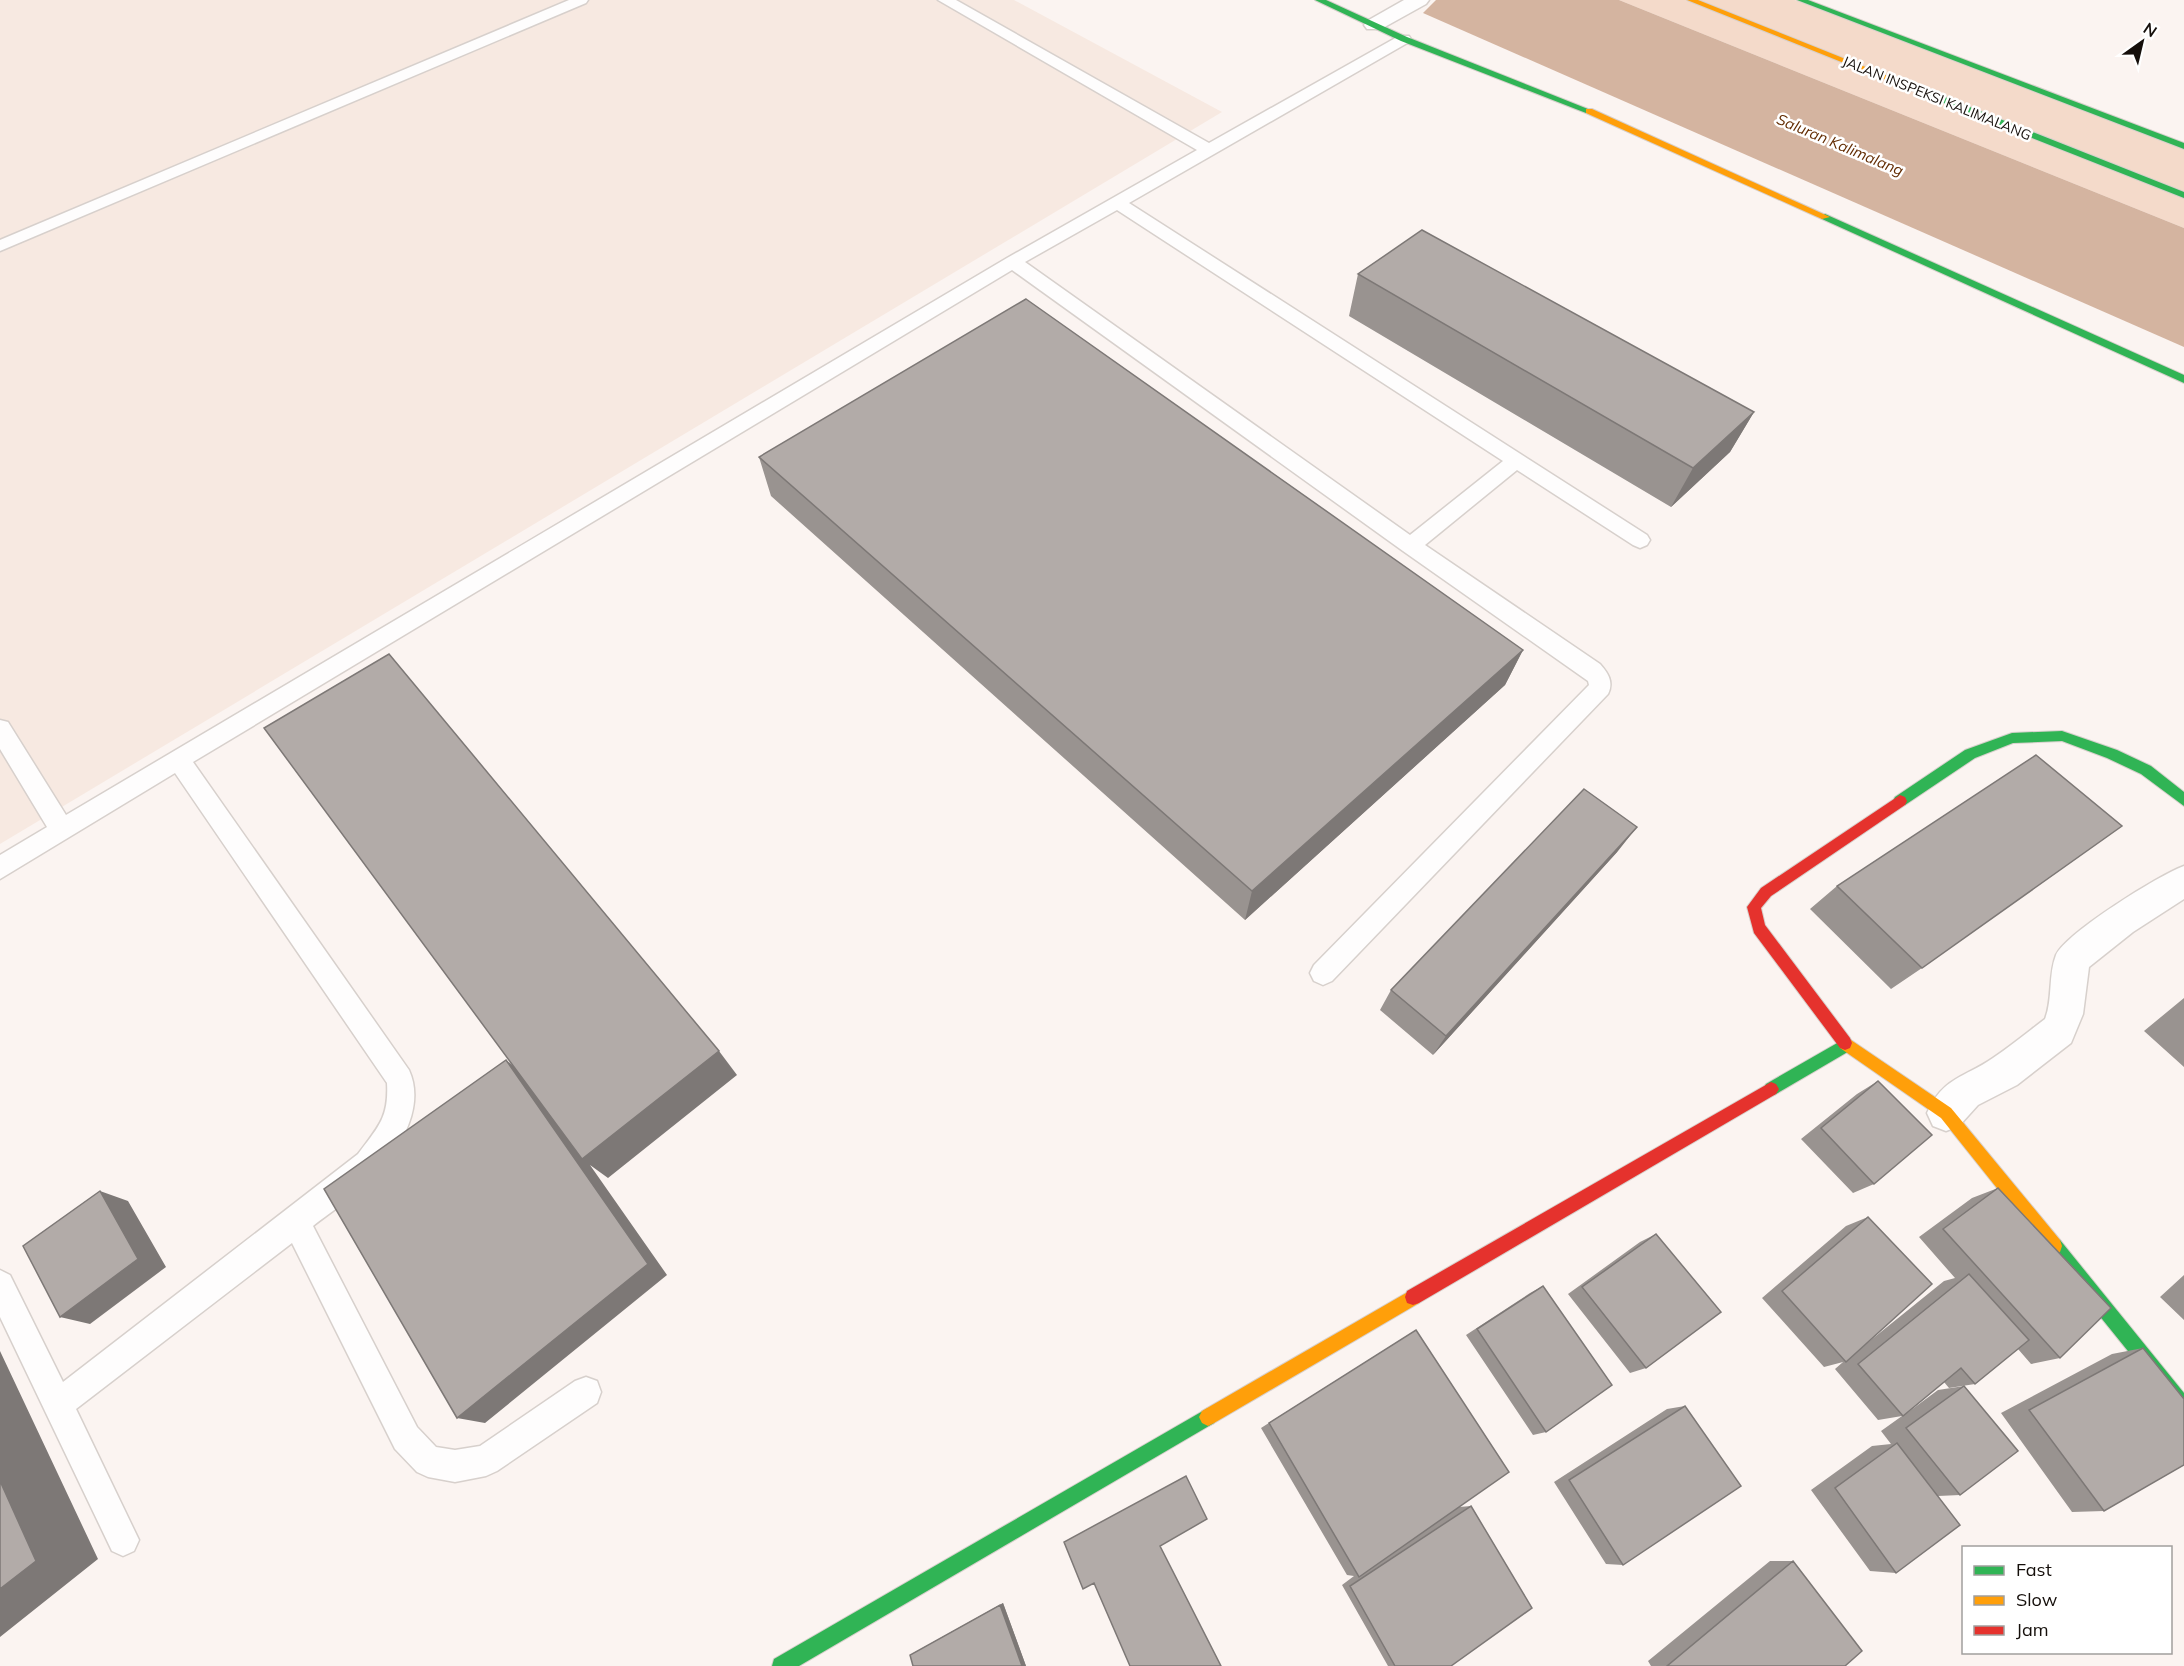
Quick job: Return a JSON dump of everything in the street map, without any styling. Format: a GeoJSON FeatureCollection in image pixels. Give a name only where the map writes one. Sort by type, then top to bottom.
{"type":"FeatureCollection","features":[{"type":"Feature","properties":{"kind":"main road"},"geometry":{"type":"LineString","coordinates":[[1319,0],[1404,39],[1579,107],[2184,379]]}},
{"type":"Feature","properties":{"kind":"main road","name":"JALAN INSPEKSI KALIMALANG"},"geometry":{"type":"LineString","coordinates":[[1691,0],[2184,195]]}},
{"type":"Feature","properties":{"kind":"main road"},"geometry":{"type":"LineString","coordinates":[[1801,0],[2184,146]]}},
{"type":"Feature","properties":{"kind":"main road"},"geometry":{"type":"LineString","coordinates":[[2184,800],[2146,770],[2102,750],[2062,736],[2012,738],[1970,754],[1766,892],[1754,908],[1759,928],[1846,1045],[1947,1113],[2184,1407]]}},
{"type":"Feature","properties":{"kind":"main road"},"geometry":{"type":"LineString","coordinates":[[781,1666],[1846,1045]]}},
{"type":"Feature","properties":{"kind":"street"},"geometry":{"type":"LineString","coordinates":[[1374,26],[1419,0]]}},
{"type":"Feature","properties":{"kind":"street"},"geometry":{"type":"LineString","coordinates":[[1947,1113],[1965,1092],[2004,1072],[2058,1031],[2066,1014],[2072,960],[2121,921],[2184,881]]}},
{"type":"Feature","properties":{"kind":"lane"},"geometry":{"type":"LineString","coordinates":[[0,246],[581,0]]}},
{"type":"Feature","properties":{"kind":"lane"},"geometry":{"type":"LineString","coordinates":[[945,0],[1209,150]]}},
{"type":"Feature","properties":{"kind":"lane"},"geometry":{"type":"LineString","coordinates":[[0,868],[178,759],[1013,262],[1404,39]]}},
{"type":"Feature","properties":{"kind":"lane"},"geometry":{"type":"LineString","coordinates":[[1118,203],[1640,540]]}},
{"type":"Feature","properties":{"kind":"lane"},"geometry":{"type":"LineString","coordinates":[[1013,262],[1410,546],[1592,670],[1599,678],[1600,688],[1323,973]]}},
{"type":"Feature","properties":{"kind":"lane"},"geometry":{"type":"LineString","coordinates":[[1410,546],[1517,460]]}},
{"type":"Feature","properties":{"kind":"lane"},"geometry":{"type":"LineString","coordinates":[[0,729],[61,830]]}},
{"type":"Feature","properties":{"kind":"lane"},"geometry":{"type":"LineString","coordinates":[[58,1404],[368,1164],[390,1134],[402,1104],[400,1079],[178,759]]}},
{"type":"Feature","properties":{"kind":"lane"},"geometry":{"type":"LineString","coordinates":[[296,1222],[406,1438],[428,1461],[455,1466],[486,1460],[586,1392]]}},
{"type":"Feature","properties":{"kind":"lane"},"geometry":{"type":"LineString","coordinates":[[0,1285],[123,1540]]}},
{"type":"Feature","properties":{"kind":"shaded area"},"geometry":{"type":"Polygon","coordinates":[[[0,0],[1014,0],[1222,112],[0,844],[0,0]]]}},
{"type":"Feature","properties":{"kind":"shaded area"},"geometry":{"type":"Polygon","coordinates":[[[1619,0],[1795,0],[2184,147],[2184,228],[1619,0]]]}},
{"type":"Feature","properties":{"kind":"water","name":"Saluran Kalimalang"},"geometry":{"type":"Polygon","coordinates":[[[1436,0],[1619,0],[2184,228],[2184,347],[1423,13],[1436,0]]]}},
{"type":"Feature","properties":{"kind":"building"},"geometry":{"type":"Polygon","coordinates":[[[1422,230],[1754,412],[1693,468],[1358,274],[1422,230]]]}},
{"type":"Feature","properties":{"kind":"building"},"geometry":{"type":"Polygon","coordinates":[[[1026,299],[1523,650],[1252,891],[759,457],[1026,299]]]}},
{"type":"Feature","properties":{"kind":"building"},"geometry":{"type":"Polygon","coordinates":[[[389,654],[719,1051],[582,1159],[264,728],[389,654]]]}},
{"type":"Feature","properties":{"kind":"building"},"geometry":{"type":"Polygon","coordinates":[[[2036,755],[2122,826],[1922,968],[1837,886],[2036,755]]]}},
{"type":"Feature","properties":{"kind":"building"},"geometry":{"type":"Polygon","coordinates":[[[1584,789],[1637,827],[1446,1036],[1391,990],[1584,789]]]}},
{"type":"Feature","properties":{"kind":"building"},"geometry":{"type":"Polygon","coordinates":[[[506,1060],[648,1264],[457,1418],[324,1189],[506,1060]]]}},
{"type":"Feature","properties":{"kind":"building"},"geometry":{"type":"Polygon","coordinates":[[[1878,1081],[1932,1135],[1874,1184],[1821,1128],[1878,1081]]]}},
{"type":"Feature","properties":{"kind":"building"},"geometry":{"type":"Polygon","coordinates":[[[1998,1188],[2111,1308],[2060,1358],[1943,1229],[1998,1188]]]}},
{"type":"Feature","properties":{"kind":"building"},"geometry":{"type":"Polygon","coordinates":[[[100,1191],[138,1259],[60,1317],[23,1246],[100,1191]]]}},
{"type":"Feature","properties":{"kind":"building"},"geometry":{"type":"Polygon","coordinates":[[[1868,1217],[1932,1284],[1846,1362],[1782,1291],[1868,1217]]]}},
{"type":"Feature","properties":{"kind":"building"},"geometry":{"type":"Polygon","coordinates":[[[1656,1234],[1721,1312],[1646,1368],[1582,1287],[1656,1234]]]}},
{"type":"Feature","properties":{"kind":"building"},"geometry":{"type":"Polygon","coordinates":[[[1969,1274],[2029,1340],[1975,1384],[1961,1368],[1903,1416],[1858,1364],[1969,1274]]]}},
{"type":"Feature","properties":{"kind":"building"},"geometry":{"type":"Polygon","coordinates":[[[1543,1286],[1612,1385],[1546,1432],[1477,1329],[1543,1286]]]}},
{"type":"Feature","properties":{"kind":"building"},"geometry":{"type":"Polygon","coordinates":[[[1416,1330],[1509,1472],[1359,1577],[1269,1423],[1416,1330]]]}},
{"type":"Feature","properties":{"kind":"building"},"geometry":{"type":"Polygon","coordinates":[[[2143,1348],[2184,1399],[2184,1465],[2104,1511],[2029,1410],[2143,1348]]]}},
{"type":"Feature","properties":{"kind":"building"},"geometry":{"type":"Polygon","coordinates":[[[1964,1386],[2018,1451],[1960,1495],[1906,1428],[1964,1386]]]}},
{"type":"Feature","properties":{"kind":"building"},"geometry":{"type":"Polygon","coordinates":[[[1685,1406],[1741,1486],[1623,1565],[1569,1480],[1685,1406]]]}},
{"type":"Feature","properties":{"kind":"building"},"geometry":{"type":"Polygon","coordinates":[[[1897,1443],[1960,1525],[1896,1573],[1835,1488],[1897,1443]]]}},
{"type":"Feature","properties":{"kind":"building"},"geometry":{"type":"Polygon","coordinates":[[[1186,1476],[1207,1519],[1160,1546],[1221,1666],[1130,1666],[1094,1583],[1083,1589],[1064,1542],[1186,1476]]]}},
{"type":"Feature","properties":{"kind":"building"},"geometry":{"type":"Polygon","coordinates":[[[0,1481],[36,1561],[0,1589],[0,1481]]]}},
{"type":"Feature","properties":{"kind":"building"},"geometry":{"type":"Polygon","coordinates":[[[1471,1506],[1532,1608],[1451,1666],[1395,1666],[1350,1586],[1471,1506]]]}},
{"type":"Feature","properties":{"kind":"building"},"geometry":{"type":"Polygon","coordinates":[[[1793,1561],[1862,1651],[1845,1666],[1667,1666],[1793,1561]]]}},
{"type":"Feature","properties":{"kind":"building"},"geometry":{"type":"Polygon","coordinates":[[[1000,1605],[1022,1666],[913,1666],[910,1655],[1000,1605]]]}},
{"type":"Feature","properties":{"kind":"traffic: fast"},"geometry":{"type":"LineString","coordinates":[[1319,0],[1404,39],[1589,111]]}},
{"type":"Feature","properties":{"kind":"traffic: fast"},"geometry":{"type":"LineString","coordinates":[[1801,0],[2184,146]]}},
{"type":"Feature","properties":{"kind":"traffic: fast"},"geometry":{"type":"LineString","coordinates":[[1924,92],[2184,195]]}},
{"type":"Feature","properties":{"kind":"traffic: fast"},"geometry":{"type":"LineString","coordinates":[[1825,217],[2184,379]]}},
{"type":"Feature","properties":{"kind":"traffic: fast"},"geometry":{"type":"LineString","coordinates":[[1900,801],[1970,754],[2012,738],[2062,736],[2112,754],[2146,770],[2184,800]]}},
{"type":"Feature","properties":{"kind":"traffic: fast"},"geometry":{"type":"LineString","coordinates":[[1771,1089],[1846,1045]]}},
{"type":"Feature","properties":{"kind":"traffic: fast"},"geometry":{"type":"LineString","coordinates":[[2054,1246],[2184,1407]]}},
{"type":"Feature","properties":{"kind":"traffic: fast"},"geometry":{"type":"LineString","coordinates":[[781,1666],[1208,1417]]}},
{"type":"Feature","properties":{"kind":"traffic: slow"},"geometry":{"type":"LineString","coordinates":[[1691,0],[1924,92]]}},
{"type":"Feature","properties":{"kind":"traffic: slow"},"geometry":{"type":"LineString","coordinates":[[1589,111],[1825,217]]}},
{"type":"Feature","properties":{"kind":"traffic: slow"},"geometry":{"type":"LineString","coordinates":[[1845,1043],[1946,1113],[2054,1246]]}},
{"type":"Feature","properties":{"kind":"traffic: slow"},"geometry":{"type":"LineString","coordinates":[[1208,1417],[1413,1297]]}},
{"type":"Feature","properties":{"kind":"traffic: jam"},"geometry":{"type":"LineString","coordinates":[[1845,1043],[1759,928],[1754,907],[1766,892],[1900,801]]}},
{"type":"Feature","properties":{"kind":"traffic: jam"},"geometry":{"type":"LineString","coordinates":[[1413,1297],[1771,1089]]}}]}
